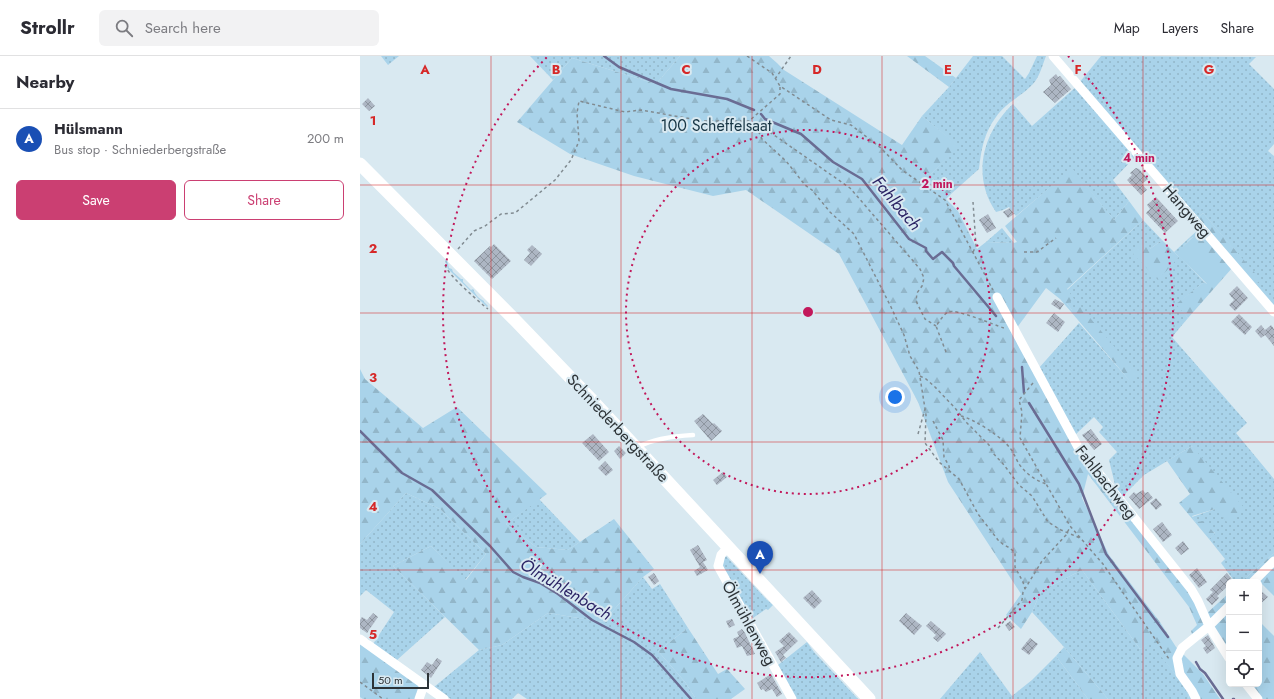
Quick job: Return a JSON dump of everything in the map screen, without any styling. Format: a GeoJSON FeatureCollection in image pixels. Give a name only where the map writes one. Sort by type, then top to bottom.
{"type":"FeatureCollection","features":[{"type":"Feature","properties":{"kind":"street","name":"Hangweg"},"geometry":{"type":"LineString","coordinates":[[1053,56],[1274,312]]}},
{"type":"Feature","properties":{"kind":"street","name":"Schniederbergstraße"},"geometry":{"type":"LineString","coordinates":[[360,164],[515,320],[869,699]]}},
{"type":"Feature","properties":{"kind":"street","name":"Fahlbachweg"},"geometry":{"type":"LineString","coordinates":[[997,297],[1078,447],[1191,589],[1209,626],[1226,653]]}},
{"type":"Feature","properties":{"kind":"street","name":"Ölmühlenweg"},"geometry":{"type":"LineString","coordinates":[[728,547],[721,555],[718,566],[792,699]]}},
{"type":"Feature","properties":{"kind":"street"},"geometry":{"type":"LineString","coordinates":[[1256,579],[1274,561]]}},
{"type":"Feature","properties":{"kind":"street"},"geometry":{"type":"LineString","coordinates":[[1196,699],[1180,674],[1177,658],[1182,648],[1209,626],[1226,609]]}},
{"type":"Feature","properties":{"kind":"street"},"geometry":{"type":"LineString","coordinates":[[360,640],[444,699]]}},
{"type":"Feature","properties":{"kind":"street"},"geometry":{"type":"LineString","coordinates":[[419,699],[424,685]]}},
{"type":"Feature","properties":{"kind":"street"},"geometry":{"type":"LineString","coordinates":[[1248,687],[1258,699]]}},
{"type":"Feature","properties":{"kind":"lane"},"geometry":{"type":"LineString","coordinates":[[636,448],[643,444],[692,435]]}},
{"type":"Feature","properties":{"kind":"path"},"geometry":{"type":"LineString","coordinates":[[747,56],[772,73],[780,86],[831,120],[851,125],[881,148],[902,170],[945,200],[997,297]]}},
{"type":"Feature","properties":{"kind":"path"},"geometry":{"type":"LineString","coordinates":[[775,79],[790,56]]}},
{"type":"Feature","properties":{"kind":"path"},"geometry":{"type":"LineString","coordinates":[[749,122],[780,94],[780,86]]}},
{"type":"Feature","properties":{"kind":"path"},"geometry":{"type":"LineString","coordinates":[[451,256],[474,231],[485,226],[501,214],[515,213],[555,180],[571,160],[579,141],[577,113],[579,101],[625,112],[641,110],[703,121],[749,122],[764,128],[850,188],[920,269],[924,278],[922,286],[917,293],[916,301],[925,320],[936,326],[946,352]]}},
{"type":"Feature","properties":{"kind":"path"},"geometry":{"type":"LineString","coordinates":[[756,126],[762,139],[786,161],[805,185],[812,190],[830,212],[854,234],[891,307],[904,335],[910,356],[919,371],[926,415],[925,443],[939,462],[966,490],[978,514],[998,540],[1016,553],[1015,567],[1025,588]]}},
{"type":"Feature","properties":{"kind":"path"},"geometry":{"type":"LineString","coordinates":[[973,202],[976,246],[973,252]]}},
{"type":"Feature","properties":{"kind":"path"},"geometry":{"type":"LineString","coordinates":[[1024,252],[1037,252],[1056,238]]}},
{"type":"Feature","properties":{"kind":"path"},"geometry":{"type":"LineString","coordinates":[[936,326],[947,312],[952,311],[991,324],[1014,329]]}},
{"type":"Feature","properties":{"kind":"path"},"geometry":{"type":"LineString","coordinates":[[920,376],[935,387],[989,445],[993,454],[1004,465],[1018,485],[1032,496],[1048,522],[1067,533],[1081,538]]}},
{"type":"Feature","properties":{"kind":"path"},"geometry":{"type":"LineString","coordinates":[[1039,376],[1019,400],[1022,412],[1020,438],[1070,526],[1103,564],[1167,658],[1179,667]]}},
{"type":"Feature","properties":{"kind":"path"},"geometry":{"type":"LineString","coordinates":[[918,434],[925,407]]}},
{"type":"Feature","properties":{"kind":"path"},"geometry":{"type":"LineString","coordinates":[[961,416],[969,418],[997,436],[1010,447],[1019,464],[1035,480],[1047,485]]}},
{"type":"Feature","properties":{"kind":"path"},"geometry":{"type":"LineString","coordinates":[[933,421],[943,440],[944,457],[949,466],[950,472]]}},
{"type":"Feature","properties":{"kind":"path"},"geometry":{"type":"LineString","coordinates":[[998,628],[1022,600],[1025,588],[1042,561],[1067,533],[1070,526]]}},
{"type":"Feature","properties":{"kind":"path"},"geometry":{"type":"LineString","coordinates":[[360,682],[383,699]]}},
{"type":"Feature","properties":{"kind":"green space"},"geometry":{"type":"Polygon","coordinates":[[[381,56],[399,56],[388,65],[381,56]]]}},
{"type":"Feature","properties":{"kind":"green space"},"geometry":{"type":"Polygon","coordinates":[[[530,56],[680,56],[656,84],[572,58],[553,80],[530,56]]]}},
{"type":"Feature","properties":{"kind":"green space","name":"100 Scheffelsaat"},"geometry":{"type":"Polygon","coordinates":[[[680,56],[769,56],[784,70],[902,145],[922,116],[959,146],[929,176],[952,193],[946,199],[958,211],[977,249],[986,242],[1017,242],[1005,226],[1072,168],[1114,220],[1129,201],[1143,220],[1067,289],[1074,299],[1067,304],[1072,310],[1081,307],[1137,374],[1130,381],[1060,299],[1046,288],[1016,329],[1077,448],[1197,602],[1208,626],[1193,637],[1191,631],[1197,625],[1189,607],[1088,474],[1082,498],[1109,555],[1160,622],[1176,647],[1203,674],[1220,699],[1189,699],[1187,690],[1151,643],[1140,649],[1082,570],[1041,591],[1032,612],[1021,629],[1006,615],[1021,594],[948,482],[918,402],[839,254],[746,190],[713,196],[634,176],[570,154],[517,122],[572,58],[656,84],[680,56]]]}},
{"type":"Feature","properties":{"kind":"green space"},"geometry":{"type":"Polygon","coordinates":[[[907,56],[925,56],[956,78],[949,87],[907,56]]]}},
{"type":"Feature","properties":{"kind":"green space"},"geometry":{"type":"Polygon","coordinates":[[[973,56],[1002,56],[1025,79],[1037,56],[1046,56],[1039,74],[1033,84],[1004,108],[992,123],[984,142],[979,169],[952,193],[929,176],[958,146],[922,116],[949,87],[973,56]]]}},
{"type":"Feature","properties":{"kind":"green space"},"geometry":{"type":"Polygon","coordinates":[[[1101,56],[1256,57],[1249,64],[1274,89],[1274,144],[1268,151],[1274,156],[1274,309],[1254,285],[1260,280],[1203,213],[1196,219],[1079,83],[1101,56]]]}},
{"type":"Feature","properties":{"kind":"green space"},"geometry":{"type":"Polygon","coordinates":[[[1077,86],[1136,156],[1113,180],[1129,201],[1114,220],[1072,169],[1016,216],[1009,207],[996,212],[988,198],[982,169],[988,141],[994,128],[1013,104],[1032,126],[1077,86]]]}},
{"type":"Feature","properties":{"kind":"green space"},"geometry":{"type":"Polygon","coordinates":[[[1203,213],[1261,280],[1254,285],[1233,267],[1188,318],[1176,304],[1204,282],[1207,284],[1193,237],[1190,239],[1189,238],[1199,229],[1196,219],[1203,213]]]}},
{"type":"Feature","properties":{"kind":"green space"},"geometry":{"type":"Polygon","coordinates":[[[1143,220],[1162,240],[1150,249],[1133,254],[1179,257],[1174,252],[1189,238],[1190,239],[1177,253],[1204,282],[1177,304],[1188,318],[1172,337],[1247,423],[1236,433],[1274,479],[1274,553],[1244,579],[1233,579],[1221,563],[1225,559],[1209,539],[1215,533],[1196,522],[1192,517],[1215,509],[1192,446],[1144,475],[1121,498],[1117,493],[1109,460],[1117,452],[1099,432],[1103,427],[1094,417],[1074,436],[1038,369],[1079,323],[1130,381],[1067,304],[1067,290],[1143,220]]]}},
{"type":"Feature","properties":{"kind":"green space"},"geometry":{"type":"Polygon","coordinates":[[[1002,228],[1014,243],[986,242],[1002,228]]]}},
{"type":"Feature","properties":{"kind":"green space"},"geometry":{"type":"Polygon","coordinates":[[[1193,237],[1222,268],[1207,284],[1176,253],[1193,237]]]}},
{"type":"Feature","properties":{"kind":"green space"},"geometry":{"type":"Polygon","coordinates":[[[1162,240],[1179,257],[1158,280],[1133,254],[1140,242],[1150,249],[1162,240]]]}},
{"type":"Feature","properties":{"kind":"green space"},"geometry":{"type":"Polygon","coordinates":[[[447,259],[449,268],[452,269],[453,272],[461,279],[463,279],[463,282],[471,290],[473,289],[477,296],[488,306],[487,307],[448,269],[445,261],[447,259]]]}},
{"type":"Feature","properties":{"kind":"green space"},"geometry":{"type":"Polygon","coordinates":[[[360,369],[365,379],[423,428],[457,407],[547,494],[506,524],[536,547],[568,550],[614,519],[654,569],[643,577],[603,622],[548,613],[502,645],[479,650],[393,566],[431,546],[466,580],[486,554],[440,509],[406,493],[360,544],[360,369]]]}},
{"type":"Feature","properties":{"kind":"green space"},"geometry":{"type":"Polygon","coordinates":[[[1192,446],[1245,509],[1228,523],[1215,509],[1192,516],[1196,522],[1204,521],[1215,534],[1209,539],[1179,503],[1190,494],[1167,461],[1192,446]]]}},
{"type":"Feature","properties":{"kind":"green space"},"geometry":{"type":"Polygon","coordinates":[[[406,493],[440,509],[486,554],[465,580],[431,546],[393,566],[445,617],[397,660],[373,644],[394,612],[366,590],[360,596],[360,544],[406,493]]]}},
{"type":"Feature","properties":{"kind":"green space"},"geometry":{"type":"Polygon","coordinates":[[[539,499],[580,542],[568,550],[536,547],[506,524],[539,499]]]}},
{"type":"Feature","properties":{"kind":"green space"},"geometry":{"type":"Polygon","coordinates":[[[1274,553],[1274,596],[1262,584],[1262,579],[1244,579],[1274,553]]]}},
{"type":"Feature","properties":{"kind":"green space"},"geometry":{"type":"Polygon","coordinates":[[[725,555],[773,605],[768,610],[766,609],[750,620],[723,567],[725,555]]]}},
{"type":"Feature","properties":{"kind":"green space"},"geometry":{"type":"Polygon","coordinates":[[[1082,570],[1140,649],[1151,642],[1187,690],[1189,699],[1108,699],[1032,612],[1041,591],[1082,570]]]}},
{"type":"Feature","properties":{"kind":"green space"},"geometry":{"type":"Polygon","coordinates":[[[643,577],[652,589],[660,584],[688,628],[658,651],[685,682],[696,699],[527,699],[518,693],[512,699],[451,699],[434,687],[479,650],[502,645],[548,613],[603,622],[643,577]]]}},
{"type":"Feature","properties":{"kind":"green space"},"geometry":{"type":"Polygon","coordinates":[[[1226,596],[1226,607],[1209,624],[1206,614],[1226,596]]]}},
{"type":"Feature","properties":{"kind":"green space"},"geometry":{"type":"Polygon","coordinates":[[[1226,611],[1226,650],[1211,626],[1226,611]]]}},
{"type":"Feature","properties":{"kind":"green space"},"geometry":{"type":"Polygon","coordinates":[[[1262,624],[1274,636],[1274,699],[1261,699],[1251,687],[1262,687],[1262,624]]]}},
{"type":"Feature","properties":{"kind":"green space"},"geometry":{"type":"Polygon","coordinates":[[[688,628],[718,674],[727,669],[745,689],[731,699],[696,699],[685,682],[658,651],[688,628]]]}},
{"type":"Feature","properties":{"kind":"green space"},"geometry":{"type":"Polygon","coordinates":[[[360,641],[417,683],[419,688],[417,699],[363,699],[360,697],[360,641]]]}},
{"type":"Feature","properties":{"kind":"green space"},"geometry":{"type":"Polygon","coordinates":[[[807,642],[814,652],[858,699],[795,699],[778,665],[807,642]]]}},
{"type":"Feature","properties":{"kind":"green space"},"geometry":{"type":"Polygon","coordinates":[[[1064,647],[1108,699],[1088,699],[1056,656],[1064,647]]]}},
{"type":"Feature","properties":{"kind":"green space"},"geometry":{"type":"Polygon","coordinates":[[[980,652],[1012,696],[1032,680],[1056,656],[1088,699],[940,699],[980,652]]]}},
{"type":"Feature","properties":{"kind":"building"},"geometry":{"type":"Polygon","coordinates":[[[1056,74],[1058,77],[1060,76],[1071,89],[1055,103],[1043,92],[1051,85],[1049,80],[1056,74]]]}},
{"type":"Feature","properties":{"kind":"building"},"geometry":{"type":"Polygon","coordinates":[[[368,98],[375,106],[369,111],[362,104],[368,98]]]}},
{"type":"Feature","properties":{"kind":"building"},"geometry":{"type":"Polygon","coordinates":[[[1136,168],[1139,169],[1148,179],[1142,184],[1147,190],[1141,195],[1127,180],[1132,175],[1130,173],[1136,168]]]}},
{"type":"Feature","properties":{"kind":"building"},"geometry":{"type":"Polygon","coordinates":[[[1156,197],[1178,221],[1165,233],[1146,213],[1150,209],[1147,205],[1156,197]]]}},
{"type":"Feature","properties":{"kind":"building"},"geometry":{"type":"Polygon","coordinates":[[[1010,208],[1014,214],[1008,218],[1003,212],[1010,208]]]}},
{"type":"Feature","properties":{"kind":"building"},"geometry":{"type":"Polygon","coordinates":[[[988,214],[996,228],[987,233],[979,220],[988,214]]]}},
{"type":"Feature","properties":{"kind":"building"},"geometry":{"type":"Polygon","coordinates":[[[494,244],[511,261],[492,279],[474,261],[494,244]]]}},
{"type":"Feature","properties":{"kind":"building"},"geometry":{"type":"Polygon","coordinates":[[[532,245],[542,254],[531,266],[524,260],[530,253],[527,250],[532,245]]]}},
{"type":"Feature","properties":{"kind":"building"},"geometry":{"type":"Polygon","coordinates":[[[1237,286],[1248,298],[1235,311],[1229,305],[1234,300],[1229,294],[1237,286]]]}},
{"type":"Feature","properties":{"kind":"building"},"geometry":{"type":"Polygon","coordinates":[[[1055,299],[1064,304],[1060,310],[1051,304],[1055,299]]]}},
{"type":"Feature","properties":{"kind":"building"},"geometry":{"type":"Polygon","coordinates":[[[1054,313],[1065,322],[1058,332],[1046,323],[1054,313]]]}},
{"type":"Feature","properties":{"kind":"building"},"geometry":{"type":"Polygon","coordinates":[[[1239,314],[1252,327],[1245,335],[1231,322],[1239,314]]]}},
{"type":"Feature","properties":{"kind":"building"},"geometry":{"type":"Polygon","coordinates":[[[1261,325],[1265,330],[1271,325],[1274,329],[1274,346],[1265,335],[1261,338],[1255,331],[1261,325]]]}},
{"type":"Feature","properties":{"kind":"building"},"geometry":{"type":"Polygon","coordinates":[[[703,414],[722,431],[711,441],[694,421],[703,414]]]}},
{"type":"Feature","properties":{"kind":"building"},"geometry":{"type":"Polygon","coordinates":[[[1091,429],[1102,444],[1094,450],[1082,435],[1091,429]]]}},
{"type":"Feature","properties":{"kind":"building"},"geometry":{"type":"Polygon","coordinates":[[[593,434],[609,452],[599,461],[582,443],[593,434]]]}},
{"type":"Feature","properties":{"kind":"building"},"geometry":{"type":"Polygon","coordinates":[[[619,446],[626,453],[620,459],[614,451],[619,446]]]}},
{"type":"Feature","properties":{"kind":"building"},"geometry":{"type":"Polygon","coordinates":[[[605,461],[613,470],[606,476],[598,468],[605,461]]]}},
{"type":"Feature","properties":{"kind":"building"},"geometry":{"type":"Polygon","coordinates":[[[723,472],[727,477],[717,485],[713,480],[723,472]]]}},
{"type":"Feature","properties":{"kind":"building"},"geometry":{"type":"Polygon","coordinates":[[[1143,490],[1145,493],[1148,492],[1153,498],[1139,509],[1129,497],[1134,492],[1136,494],[1143,490]]]}},
{"type":"Feature","properties":{"kind":"building"},"geometry":{"type":"Polygon","coordinates":[[[1156,498],[1162,505],[1156,510],[1150,503],[1156,498]]]}},
{"type":"Feature","properties":{"kind":"building"},"geometry":{"type":"Polygon","coordinates":[[[1162,522],[1172,535],[1163,542],[1153,529],[1162,522]]]}},
{"type":"Feature","properties":{"kind":"building"},"geometry":{"type":"Polygon","coordinates":[[[1183,541],[1189,549],[1181,555],[1175,548],[1183,541]]]}},
{"type":"Feature","properties":{"kind":"building"},"geometry":{"type":"Polygon","coordinates":[[[698,545],[707,560],[703,562],[708,570],[697,576],[694,571],[700,567],[690,550],[698,545]]]}},
{"type":"Feature","properties":{"kind":"building"},"geometry":{"type":"Polygon","coordinates":[[[1197,568],[1207,582],[1199,588],[1189,575],[1197,568]]]}},
{"type":"Feature","properties":{"kind":"building"},"geometry":{"type":"Polygon","coordinates":[[[654,573],[659,581],[654,585],[648,577],[654,573]]]}},
{"type":"Feature","properties":{"kind":"building"},"geometry":{"type":"Polygon","coordinates":[[[1227,573],[1232,579],[1226,579],[1226,588],[1217,596],[1219,598],[1212,605],[1206,599],[1213,592],[1210,590],[1227,573]]]}},
{"type":"Feature","properties":{"kind":"building"},"geometry":{"type":"Polygon","coordinates":[[[812,590],[822,601],[814,609],[803,598],[812,590]]]}},
{"type":"Feature","properties":{"kind":"building"},"geometry":{"type":"Polygon","coordinates":[[[1262,592],[1268,597],[1262,602],[1262,592]]]}},
{"type":"Feature","properties":{"kind":"building"},"geometry":{"type":"Polygon","coordinates":[[[373,613],[378,617],[367,633],[360,628],[360,620],[362,617],[367,620],[373,613]]]}},
{"type":"Feature","properties":{"kind":"building"},"geometry":{"type":"Polygon","coordinates":[[[906,613],[922,626],[914,635],[899,621],[906,613]]]}},
{"type":"Feature","properties":{"kind":"building"},"geometry":{"type":"Polygon","coordinates":[[[732,619],[735,625],[729,628],[726,621],[732,619]]]}},
{"type":"Feature","properties":{"kind":"building"},"geometry":{"type":"Polygon","coordinates":[[[931,621],[946,634],[938,642],[933,638],[936,635],[926,626],[931,621]]]}},
{"type":"Feature","properties":{"kind":"building"},"geometry":{"type":"Polygon","coordinates":[[[1010,621],[1015,627],[1009,631],[1005,625],[1010,621]]]}},
{"type":"Feature","properties":{"kind":"building"},"geometry":{"type":"Polygon","coordinates":[[[742,629],[755,654],[747,656],[742,646],[737,648],[733,639],[739,636],[737,632],[742,629]]]}},
{"type":"Feature","properties":{"kind":"building"},"geometry":{"type":"Polygon","coordinates":[[[789,632],[798,641],[783,655],[786,658],[781,662],[775,652],[784,646],[779,641],[789,632]]]}},
{"type":"Feature","properties":{"kind":"building"},"geometry":{"type":"Polygon","coordinates":[[[1208,635],[1215,648],[1207,654],[1203,648],[1206,646],[1201,640],[1208,635]]]}},
{"type":"Feature","properties":{"kind":"building"},"geometry":{"type":"Polygon","coordinates":[[[1030,638],[1038,644],[1029,655],[1021,649],[1030,638]]]}},
{"type":"Feature","properties":{"kind":"building"},"geometry":{"type":"Polygon","coordinates":[[[437,658],[442,661],[431,678],[421,670],[427,662],[432,665],[437,658]]]}},
{"type":"Feature","properties":{"kind":"building"},"geometry":{"type":"Polygon","coordinates":[[[771,674],[782,694],[777,697],[772,689],[766,692],[763,689],[761,690],[757,683],[771,674]]]}},
{"type":"Feature","properties":{"kind":"waterway","name":"Fahlbach"},"geometry":{"type":"LineString","coordinates":[[604,56],[619,67],[671,89],[727,99],[754,110]]}},
{"type":"Feature","properties":{"kind":"waterway","name":"Fahlbach"},"geometry":{"type":"LineString","coordinates":[[761,114],[765,119],[801,134],[833,162],[862,179],[909,239],[926,248],[926,251],[933,259],[942,252],[953,263],[996,316]]}},
{"type":"Feature","properties":{"kind":"waterway","name":"Fahlbach"},"geometry":{"type":"LineString","coordinates":[[1022,367],[1024,393]]}},
{"type":"Feature","properties":{"kind":"waterway"},"geometry":{"type":"LineString","coordinates":[[1029,403],[1079,484],[1106,554],[1168,637]]}},
{"type":"Feature","properties":{"kind":"waterway","name":"Ölmühlenbach"},"geometry":{"type":"LineString","coordinates":[[360,431],[402,473],[432,490],[490,546],[513,572],[540,583],[558,594],[592,620],[634,642],[652,655],[691,699]]}},
{"type":"Feature","properties":{"kind":"waterway","name":"Fahlbach"},"geometry":{"type":"LineString","coordinates":[[1196,662],[1223,699]]}},
{"type":"Feature","properties":{"kind":"place","name":"Hülsmann"},"geometry":{"type":"Point","coordinates":[760,574]}}]}
